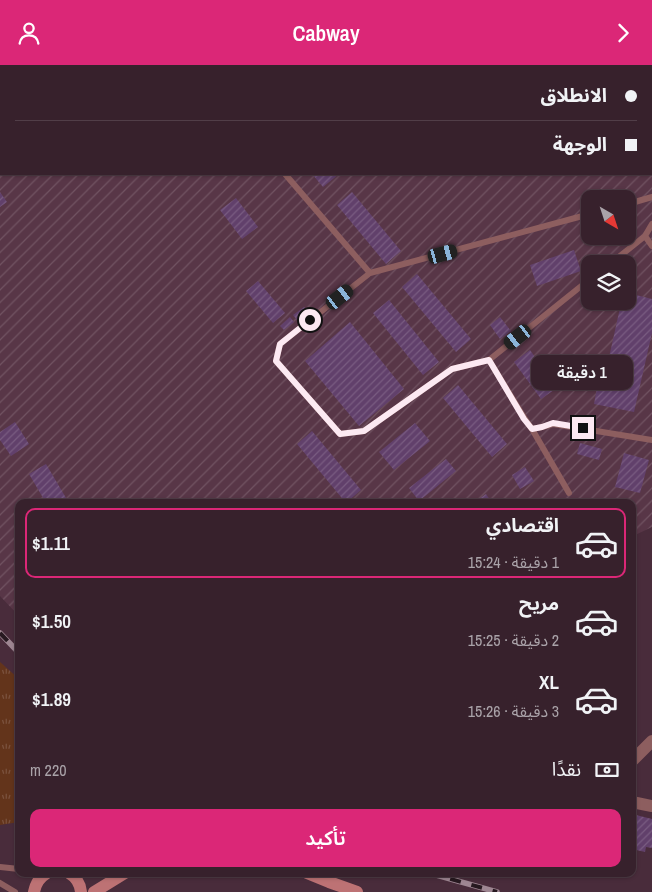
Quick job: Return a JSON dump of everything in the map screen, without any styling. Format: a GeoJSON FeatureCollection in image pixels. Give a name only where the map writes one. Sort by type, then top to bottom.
{"type":"FeatureCollection","features":[{"type":"Feature","properties":{"kind":"street"},"geometry":{"type":"LineString","coordinates":[[636,757],[652,741]]}},
{"type":"Feature","properties":{"kind":"street"},"geometry":{"type":"LineString","coordinates":[[636,803],[652,806]]}},
{"type":"Feature","properties":{"kind":"street"},"geometry":{"type":"LineString","coordinates":[[34,892],[40,877]]}},
{"type":"Feature","properties":{"kind":"street"},"geometry":{"type":"LineString","coordinates":[[75,877],[81,892]]}},
{"type":"Feature","properties":{"kind":"street"},"geometry":{"type":"LineString","coordinates":[[94,892],[118,877]]}},
{"type":"Feature","properties":{"kind":"street"},"geometry":{"type":"LineString","coordinates":[[316,877],[357,892]]}},
{"type":"Feature","properties":{"kind":"lane"},"geometry":{"type":"LineString","coordinates":[[286,175],[370,273]]}},
{"type":"Feature","properties":{"kind":"lane"},"geometry":{"type":"LineString","coordinates":[[636,202],[652,197]]}},
{"type":"Feature","properties":{"kind":"lane"},"geometry":{"type":"LineString","coordinates":[[581,216],[370,273],[280,344],[276,361],[340,434],[364,431],[452,369],[489,360],[581,286]]}},
{"type":"Feature","properties":{"kind":"lane"},"geometry":{"type":"LineString","coordinates":[[621,255],[645,236],[652,224]]}},
{"type":"Feature","properties":{"kind":"lane"},"geometry":{"type":"LineString","coordinates":[[645,236],[652,246]]}},
{"type":"Feature","properties":{"kind":"lane"},"geometry":{"type":"LineString","coordinates":[[489,360],[569,493]]}},
{"type":"Feature","properties":{"kind":"lane"},"geometry":{"type":"LineString","coordinates":[[532,429],[553,423],[652,440]]}},
{"type":"Feature","properties":{"kind":"lane"},"geometry":{"type":"LineString","coordinates":[[0,867],[15,869]]}},
{"type":"Feature","properties":{"kind":"lane"},"geometry":{"type":"LineString","coordinates":[[0,883],[8,890],[15,892]]}},
{"type":"Feature","properties":{"kind":"shaded area"},"geometry":{"type":"Polygon","coordinates":[[[0,175],[652,175],[652,527],[636,535],[636,499],[15,499],[15,612],[0,596],[0,175]]]}},
{"type":"Feature","properties":{"kind":"green space"},"geometry":{"type":"Polygon","coordinates":[[[0,662],[15,675],[15,823],[0,825],[0,662]]]}},
{"type":"Feature","properties":{"kind":"building"},"geometry":{"type":"Polygon","coordinates":[[[313,175],[338,175],[323,187],[313,175]]]}},
{"type":"Feature","properties":{"kind":"building"},"geometry":{"type":"Polygon","coordinates":[[[0,192],[7,202],[0,207],[0,192]]]}},
{"type":"Feature","properties":{"kind":"building"},"geometry":{"type":"Polygon","coordinates":[[[352,192],[401,251],[386,264],[337,205],[352,192]]]}},
{"type":"Feature","properties":{"kind":"building"},"geometry":{"type":"Polygon","coordinates":[[[236,198],[258,227],[242,239],[220,210],[236,198]]]}},
{"type":"Feature","properties":{"kind":"building"},"geometry":{"type":"Polygon","coordinates":[[[574,250],[581,271],[537,286],[530,265],[574,250]]]}},
{"type":"Feature","properties":{"kind":"building"},"geometry":{"type":"Polygon","coordinates":[[[417,274],[471,339],[456,352],[402,287],[417,274]]]}},
{"type":"Feature","properties":{"kind":"building"},"geometry":{"type":"Polygon","coordinates":[[[258,281],[285,313],[273,323],[246,291],[258,281]]]}},
{"type":"Feature","properties":{"kind":"building"},"geometry":{"type":"Polygon","coordinates":[[[636,295],[652,299],[652,333],[634,412],[594,404],[597,388],[602,389],[620,310],[636,310],[636,295]]]}},
{"type":"Feature","properties":{"kind":"building"},"geometry":{"type":"Polygon","coordinates":[[[389,300],[439,362],[423,375],[373,313],[389,300]]]}},
{"type":"Feature","properties":{"kind":"building"},"geometry":{"type":"Polygon","coordinates":[[[304,307],[308,311],[297,320],[293,315],[304,307]]]}},
{"type":"Feature","properties":{"kind":"building"},"geometry":{"type":"Polygon","coordinates":[[[290,317],[294,322],[284,330],[280,326],[290,317]]]}},
{"type":"Feature","properties":{"kind":"building"},"geometry":{"type":"Polygon","coordinates":[[[500,317],[511,331],[500,339],[490,325],[500,317]]]}},
{"type":"Feature","properties":{"kind":"building"},"geometry":{"type":"Polygon","coordinates":[[[350,322],[404,389],[359,426],[305,361],[350,322]]]}},
{"type":"Feature","properties":{"kind":"building"},"geometry":{"type":"Polygon","coordinates":[[[530,350],[557,388],[541,399],[514,362],[530,350]]]}},
{"type":"Feature","properties":{"kind":"building"},"geometry":{"type":"Polygon","coordinates":[[[458,385],[507,444],[492,457],[443,398],[458,385]]]}},
{"type":"Feature","properties":{"kind":"building"},"geometry":{"type":"Polygon","coordinates":[[[15,422],[29,444],[11,456],[0,440],[0,432],[15,422]]]}},
{"type":"Feature","properties":{"kind":"building"},"geometry":{"type":"Polygon","coordinates":[[[415,423],[430,441],[394,470],[379,452],[415,423]]]}},
{"type":"Feature","properties":{"kind":"building"},"geometry":{"type":"Polygon","coordinates":[[[312,431],[361,490],[351,499],[343,499],[297,444],[312,431]]]}},
{"type":"Feature","properties":{"kind":"building"},"geometry":{"type":"Polygon","coordinates":[[[580,443],[602,449],[599,460],[577,454],[580,443]]]}},
{"type":"Feature","properties":{"kind":"building"},"geometry":{"type":"Polygon","coordinates":[[[624,453],[649,460],[640,493],[615,487],[624,453]]]}},
{"type":"Feature","properties":{"kind":"building"},"geometry":{"type":"Polygon","coordinates":[[[446,459],[456,471],[421,499],[417,499],[409,488],[446,459]]]}},
{"type":"Feature","properties":{"kind":"building"},"geometry":{"type":"Polygon","coordinates":[[[46,464],[67,499],[44,499],[29,474],[46,464]]]}},
{"type":"Feature","properties":{"kind":"building"},"geometry":{"type":"Polygon","coordinates":[[[525,467],[534,481],[520,489],[512,475],[525,467]]]}},
{"type":"Feature","properties":{"kind":"building"},"geometry":{"type":"Polygon","coordinates":[[[486,494],[489,499],[479,499],[486,494]]]}},
{"type":"Feature","properties":{"kind":"building"},"geometry":{"type":"Polygon","coordinates":[[[636,815],[652,819],[652,848],[646,847],[645,852],[636,850],[636,815]]]}},
{"type":"Feature","properties":{"kind":"railway"},"geometry":{"type":"LineString","coordinates":[[0,633],[15,649]]}},
{"type":"Feature","properties":{"kind":"railway"},"geometry":{"type":"LineString","coordinates":[[443,877],[497,892]]}},
{"type":"Feature","properties":{"kind":"route"},"geometry":{"type":"LineString","coordinates":[[310,320],[280,344],[276,361],[340,434],[364,431],[452,369],[489,360],[524,419],[532,429],[553,423],[583,428]]}}]}
